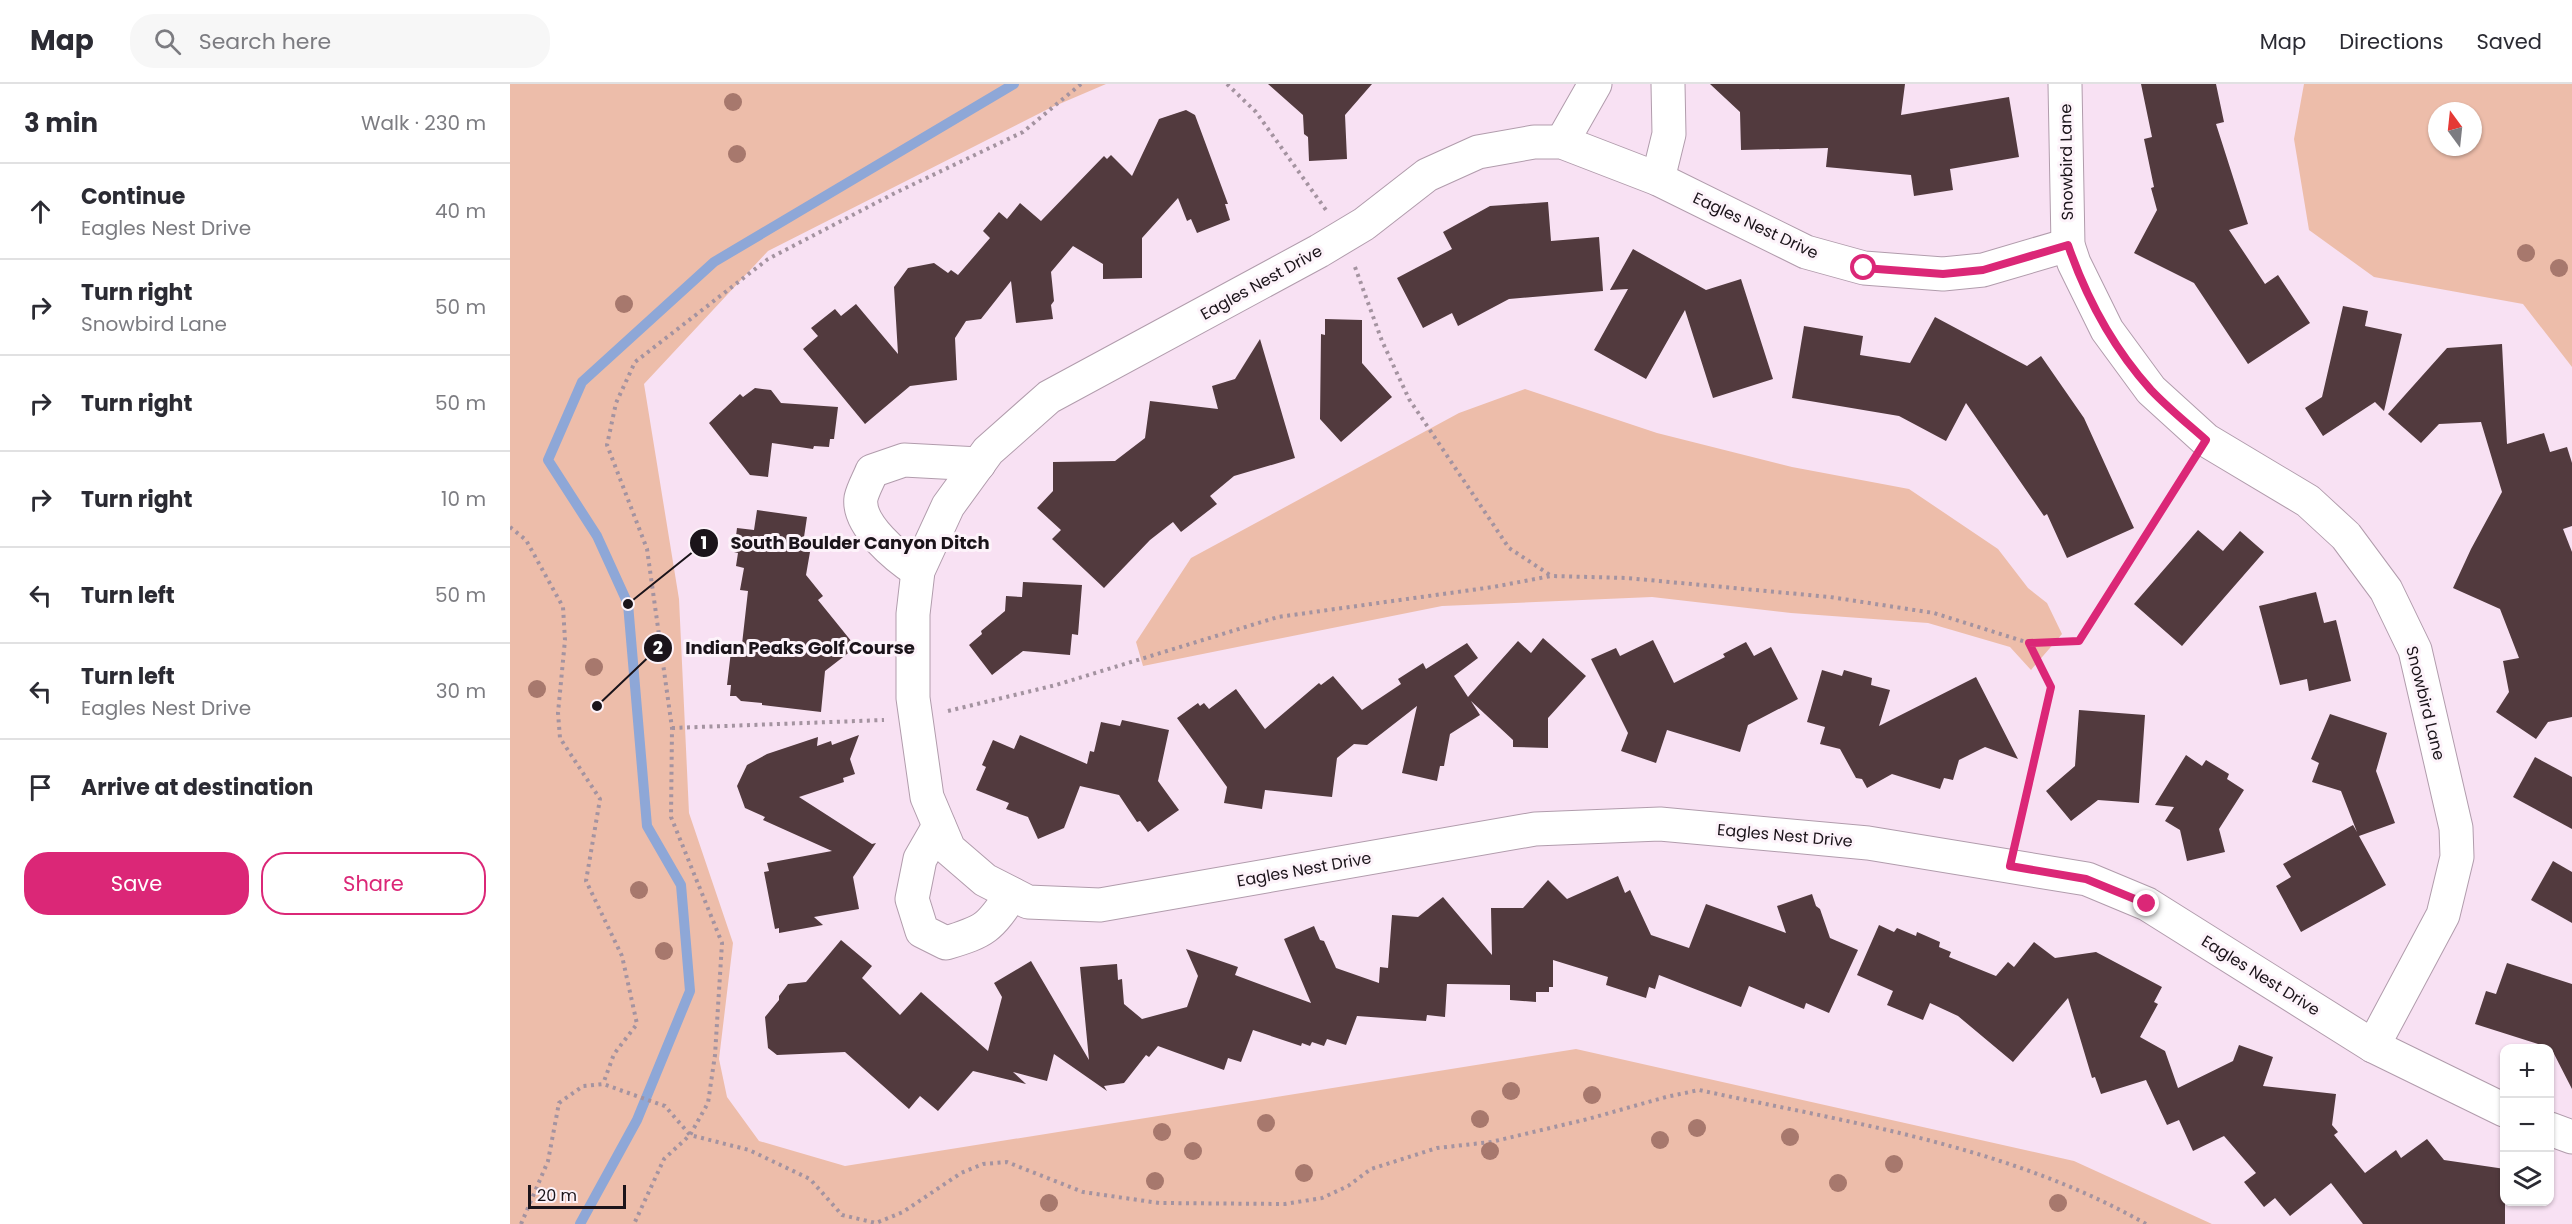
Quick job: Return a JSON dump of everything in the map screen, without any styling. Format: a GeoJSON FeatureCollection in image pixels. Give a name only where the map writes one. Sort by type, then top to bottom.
{"type":"FeatureCollection","features":[{"type":"Feature","properties":{"kind":"street"},"geometry":{"type":"LineString","coordinates":[[1562,142],[1595,84]]}},
{"type":"Feature","properties":{"kind":"street"},"geometry":{"type":"LineString","coordinates":[[1658,179],[1669,134],[1668,84]]}},
{"type":"Feature","properties":{"kind":"street","name":"Snowbird Lane"},"geometry":{"type":"LineString","coordinates":[[2065,84],[2068,245],[2074,263],[2107,330],[2151,390],[2206,440],[2308,501],[2346,536],[2386,590],[2415,650],[2456,828],[2457,857],[2443,915],[2373,1046]]}},
{"type":"Feature","properties":{"kind":"street","name":"Eagles Nest Drive"},"geometry":{"type":"LineString","coordinates":[[2068,245],[1983,270],[1943,274],[1864,268],[1806,252],[1658,179],[1562,142],[1534,142],[1478,152],[1427,175],[1344,237],[1049,397],[988,451],[948,506],[918,572],[913,614],[913,698],[927,797],[949,849],[985,880],[1028,902],[1100,905],[1535,829],[1660,824],[1868,843],[2010,866],[2086,879],[2147,904],[2373,1046],[2500,1108]]}},
{"type":"Feature","properties":{"kind":"street"},"geometry":{"type":"LineString","coordinates":[[918,572],[884,543],[865,519],[861,499],[872,471],[904,460],[979,464]]}},
{"type":"Feature","properties":{"kind":"street"},"geometry":{"type":"LineString","coordinates":[[939,826],[920,859],[912,899],[922,931],[946,944],[977,934],[994,920],[1012,894]]}},
{"type":"Feature","properties":{"kind":"street"},"geometry":{"type":"LineString","coordinates":[[2554,1130],[2572,1137]]}},
{"type":"Feature","properties":{"kind":"path"},"geometry":{"type":"LineString","coordinates":[[634,1224],[664,1159],[690,1136],[708,1103],[715,1055],[722,943],[671,817],[672,728],[647,549],[607,445],[616,403],[635,362],[768,259],[895,193],[1023,132],[1081,84]]}},
{"type":"Feature","properties":{"kind":"path"},"geometry":{"type":"LineString","coordinates":[[1227,84],[1256,112],[1344,237],[1382,340],[1409,399],[1509,548],[1551,576]]}},
{"type":"Feature","properties":{"kind":"path"},"geometry":{"type":"LineString","coordinates":[[672,728],[916,718],[1056,685],[1278,617],[1493,587],[1551,576],[1627,578],[1830,597],[1934,613],[2029,643],[2079,641],[2206,440]]}},
{"type":"Feature","properties":{"kind":"path"},"geometry":{"type":"LineString","coordinates":[[510,527],[526,540],[563,607],[565,640],[558,713],[560,738],[600,799],[586,881],[622,956],[637,1024],[614,1054],[603,1084]]}},
{"type":"Feature","properties":{"kind":"path"},"geometry":{"type":"LineString","coordinates":[[2010,866],[2051,687],[2029,643]]}},
{"type":"Feature","properties":{"kind":"path"},"geometry":{"type":"LineString","coordinates":[[521,1224],[548,1161],[559,1103],[583,1086],[603,1084],[665,1106],[690,1136],[749,1150],[810,1179],[842,1215],[876,1223],[903,1212],[961,1173],[983,1164],[1007,1162],[1083,1191],[1158,1203],[1285,1204],[1322,1198],[1348,1186],[1371,1169],[1437,1148],[1491,1142],[1588,1119],[1666,1096],[1699,1090],[1936,1141],[2028,1170],[2082,1191],[2146,1224]]}},
{"type":"Feature","properties":{"kind":"shaded area"},"geometry":{"type":"Polygon","coordinates":[[[510,84],[1106,84],[1050,108],[768,251],[644,384],[679,599],[689,813],[733,943],[719,1059],[727,1097],[759,1141],[845,1166],[1576,1049],[2074,1161],[2212,1224],[510,1224],[510,84]]]}},
{"type":"Feature","properties":{"kind":"shaded area"},"geometry":{"type":"Polygon","coordinates":[[[2304,84],[2572,84],[2572,367],[2523,304],[2374,277],[2309,230],[2294,139],[2304,84]]]}},
{"type":"Feature","properties":{"kind":"shaded area"},"geometry":{"type":"Polygon","coordinates":[[[1525,389],[1657,433],[1792,467],[1909,489],[1998,549],[2028,588],[2047,603],[2062,634],[2031,670],[2010,647],[1928,623],[1791,613],[1652,597],[1442,606],[1143,666],[1136,642],[1191,558],[1459,413],[1525,389]]]}},
{"type":"Feature","properties":{"kind":"building"},"geometry":{"type":"Polygon","coordinates":[[[1268,84],[1372,84],[1345,115],[1347,159],[1309,161],[1308,137],[1304,134],[1303,115],[1268,84]]]}},
{"type":"Feature","properties":{"kind":"building"},"geometry":{"type":"Polygon","coordinates":[[[1710,84],[1905,84],[1901,115],[2009,97],[2019,157],[1950,169],[1953,190],[1914,196],[1911,175],[1826,167],[1828,148],[1741,150],[1740,112],[1710,84]]]}},
{"type":"Feature","properties":{"kind":"building"},"geometry":{"type":"Polygon","coordinates":[[[2141,84],[2216,84],[2224,122],[2216,124],[2248,224],[2229,230],[2265,284],[2278,275],[2310,323],[2248,364],[2194,283],[2134,253],[2157,210],[2151,188],[2154,187],[2144,139],[2152,137],[2141,84]]]}},
{"type":"Feature","properties":{"kind":"building"},"geometry":{"type":"Polygon","coordinates":[[[1186,110],[1195,115],[1228,204],[1225,204],[1230,220],[1197,233],[1191,219],[1187,221],[1178,198],[1142,238],[1142,278],[1103,279],[1103,264],[1073,246],[1051,272],[1053,319],[1016,323],[1011,281],[981,319],[966,321],[955,338],[957,380],[910,386],[865,424],[803,349],[818,336],[811,328],[835,309],[841,316],[856,304],[898,354],[894,287],[908,268],[934,263],[948,273],[951,270],[958,275],[990,238],[983,231],[999,212],[1007,219],[1020,203],[1041,221],[1104,156],[1107,159],[1111,155],[1132,176],[1159,119],[1186,110]]]}},
{"type":"Feature","properties":{"kind":"building"},"geometry":{"type":"Polygon","coordinates":[[[1548,202],[1551,241],[1599,237],[1603,291],[1509,299],[1458,326],[1452,313],[1423,328],[1397,278],[1452,249],[1443,232],[1490,206],[1548,202]]]}},
{"type":"Feature","properties":{"kind":"building"},"geometry":{"type":"Polygon","coordinates":[[[1633,249],[1706,290],[1741,279],[1773,379],[1713,398],[1685,310],[1646,379],[1594,350],[1628,289],[1610,290],[1633,249]]]}},
{"type":"Feature","properties":{"kind":"building"},"geometry":{"type":"Polygon","coordinates":[[[2343,306],[2368,311],[2365,326],[2402,334],[2384,411],[2375,402],[2323,436],[2305,408],[2322,397],[2343,306]]]}},
{"type":"Feature","properties":{"kind":"building"},"geometry":{"type":"Polygon","coordinates":[[[1935,317],[2027,366],[2041,356],[2084,418],[2134,528],[2067,558],[2047,514],[2044,516],[1966,403],[1946,441],[1899,416],[1792,398],[1804,326],[1863,336],[1860,355],[1910,363],[1935,317]]]}},
{"type":"Feature","properties":{"kind":"building"},"geometry":{"type":"Polygon","coordinates":[[[1325,319],[1362,320],[1362,363],[1392,397],[1341,442],[1320,419],[1321,334],[1325,335],[1325,319]]]}},
{"type":"Feature","properties":{"kind":"building"},"geometry":{"type":"Polygon","coordinates":[[[1260,339],[1295,458],[1234,476],[1210,496],[1217,504],[1181,532],[1173,522],[1150,540],[1104,588],[1052,539],[1061,530],[1037,508],[1053,491],[1053,462],[1115,461],[1145,438],[1150,401],[1218,409],[1212,386],[1235,379],[1260,339]]]}},
{"type":"Feature","properties":{"kind":"building"},"geometry":{"type":"Polygon","coordinates":[[[2502,344],[2507,444],[2544,433],[2550,452],[2567,447],[2572,463],[2572,526],[2563,529],[2572,552],[2572,717],[2548,722],[2536,739],[2496,712],[2509,692],[2503,661],[2519,658],[2500,609],[2453,588],[2502,492],[2481,422],[2439,424],[2421,443],[2388,414],[2447,348],[2502,344]]]}},
{"type":"Feature","properties":{"kind":"building"},"geometry":{"type":"Polygon","coordinates":[[[755,388],[771,390],[781,403],[838,407],[834,439],[830,439],[829,447],[814,446],[813,449],[772,443],[768,477],[750,475],[709,423],[740,394],[743,397],[755,388]]]}},
{"type":"Feature","properties":{"kind":"building"},"geometry":{"type":"Polygon","coordinates":[[[757,510],[807,517],[804,537],[809,538],[807,552],[810,552],[806,575],[823,596],[818,600],[856,647],[825,671],[821,712],[762,705],[762,703],[741,701],[736,696],[730,696],[731,685],[727,685],[732,643],[742,644],[748,591],[740,590],[744,568],[736,566],[738,553],[734,552],[737,528],[754,530],[757,510]]]}},
{"type":"Feature","properties":{"kind":"building"},"geometry":{"type":"Polygon","coordinates":[[[2198,530],[2223,551],[2240,531],[2264,552],[2182,646],[2134,604],[2198,530]]]}},
{"type":"Feature","properties":{"kind":"building"},"geometry":{"type":"Polygon","coordinates":[[[1023,582],[1082,585],[1078,635],[1072,634],[1070,655],[1023,651],[992,675],[969,645],[982,634],[981,631],[1005,611],[1006,596],[1022,597],[1023,582]]]}},
{"type":"Feature","properties":{"kind":"building"},"geometry":{"type":"Polygon","coordinates":[[[2316,592],[2324,623],[2336,620],[2351,681],[2309,691],[2307,679],[2280,685],[2259,606],[2316,592]]]}},
{"type":"Feature","properties":{"kind":"building"},"geometry":{"type":"Polygon","coordinates":[[[1543,638],[1586,676],[1548,718],[1548,748],[1513,747],[1513,740],[1471,701],[1480,715],[1450,734],[1444,766],[1440,766],[1437,781],[1402,773],[1417,706],[1367,745],[1354,744],[1337,758],[1332,797],[1265,790],[1262,809],[1224,803],[1227,787],[1177,718],[1198,703],[1200,706],[1204,703],[1209,709],[1236,689],[1265,729],[1319,683],[1321,685],[1333,676],[1362,710],[1401,684],[1398,679],[1423,663],[1426,669],[1467,643],[1478,658],[1454,676],[1468,697],[1518,641],[1531,653],[1543,638]]]}},
{"type":"Feature","properties":{"kind":"building"},"geometry":{"type":"Polygon","coordinates":[[[1653,640],[1674,683],[1725,657],[1723,654],[1746,642],[1754,656],[1771,647],[1798,699],[1748,725],[1740,752],[1667,730],[1656,763],[1621,751],[1628,733],[1591,659],[1616,648],[1620,656],[1653,640]]]}},
{"type":"Feature","properties":{"kind":"building"},"geometry":{"type":"Polygon","coordinates":[[[1822,670],[1842,676],[1844,670],[1872,678],[1871,685],[1890,690],[1879,726],[1976,677],[2018,759],[1985,747],[1959,760],[1953,780],[1944,778],[1940,789],[1892,774],[1867,788],[1862,779],[1856,778],[1840,749],[1820,744],[1825,727],[1807,722],[1822,670]]]}},
{"type":"Feature","properties":{"kind":"building"},"geometry":{"type":"Polygon","coordinates":[[[2079,710],[2145,715],[2139,803],[2098,800],[2071,821],[2046,791],[2075,766],[2079,710]]]}},
{"type":"Feature","properties":{"kind":"building"},"geometry":{"type":"Polygon","coordinates":[[[2330,714],[2387,733],[2376,771],[2395,823],[2359,836],[2386,885],[2301,932],[2276,886],[2291,877],[2283,864],[2353,825],[2357,832],[2341,791],[2312,782],[2319,763],[2311,759],[2330,714]]]}},
{"type":"Feature","properties":{"kind":"building"},"geometry":{"type":"Polygon","coordinates":[[[1122,720],[1169,730],[1158,781],[1179,810],[1148,832],[1140,821],[1137,822],[1119,795],[1080,786],[1064,828],[1038,839],[1028,817],[1006,809],[1009,803],[976,790],[986,767],[982,765],[993,740],[1014,749],[1020,735],[1087,764],[1090,751],[1094,752],[1101,722],[1120,726],[1122,720]]]}},
{"type":"Feature","properties":{"kind":"building"},"geometry":{"type":"Polygon","coordinates":[[[859,735],[850,759],[855,774],[843,778],[844,782],[799,797],[872,844],[876,843],[853,877],[859,909],[814,917],[823,925],[779,933],[779,928],[775,929],[764,872],[769,871],[767,863],[832,851],[763,820],[765,817],[745,808],[737,786],[747,765],[767,754],[818,737],[817,746],[831,741],[832,745],[859,735]]]}},
{"type":"Feature","properties":{"kind":"building"},"geometry":{"type":"Polygon","coordinates":[[[2186,755],[2202,766],[2206,760],[2229,774],[2227,779],[2244,790],[2219,829],[2225,852],[2187,861],[2180,830],[2165,821],[2174,807],[2155,805],[2186,755]]]}},
{"type":"Feature","properties":{"kind":"building"},"geometry":{"type":"Polygon","coordinates":[[[2535,757],[2572,777],[2572,829],[2513,797],[2535,757]]]}},
{"type":"Feature","properties":{"kind":"building"},"geometry":{"type":"Polygon","coordinates":[[[2553,861],[2572,872],[2572,923],[2531,900],[2553,861]]]}},
{"type":"Feature","properties":{"kind":"building"},"geometry":{"type":"Polygon","coordinates":[[[1618,876],[1625,893],[1630,890],[1651,935],[1689,948],[1706,904],[1786,933],[1777,906],[1812,894],[1830,938],[1858,950],[1829,1013],[1806,1003],[1804,1009],[1749,986],[1741,1007],[1659,975],[1655,989],[1649,987],[1646,998],[1606,985],[1608,977],[1553,960],[1553,987],[1549,987],[1549,992],[1536,992],[1536,1002],[1510,1000],[1510,985],[1447,984],[1445,1017],[1427,1015],[1426,1021],[1357,1016],[1346,1045],[1327,1039],[1324,1046],[1312,1042],[1310,1046],[1302,1043],[1301,1046],[1253,1030],[1241,1062],[1228,1058],[1224,1070],[1158,1046],[1149,1057],[1146,1055],[1124,1083],[1104,1086],[1107,1091],[1054,1054],[1047,1081],[1013,1072],[1026,1084],[973,1071],[938,1111],[920,1096],[909,1109],[845,1052],[777,1055],[768,1048],[765,1017],[779,1000],[779,996],[788,984],[806,982],[841,940],[872,966],[862,978],[900,1015],[921,992],[988,1051],[1002,997],[994,983],[1031,961],[1089,1060],[1080,967],[1117,964],[1118,980],[1122,979],[1124,1004],[1142,1019],[1187,1007],[1198,976],[1186,949],[1238,967],[1235,975],[1311,1003],[1284,939],[1314,926],[1320,940],[1324,941],[1336,968],[1379,983],[1380,967],[1388,968],[1392,915],[1418,917],[1443,897],[1492,955],[1491,908],[1523,908],[1548,880],[1567,899],[1618,876]]]}},
{"type":"Feature","properties":{"kind":"building"},"geometry":{"type":"Polygon","coordinates":[[[1879,925],[1894,932],[1897,928],[1916,936],[1917,932],[1940,942],[1939,947],[1951,952],[1949,957],[1996,976],[2008,962],[2014,967],[2034,942],[2055,958],[2096,952],[2162,987],[2154,1002],[2158,1004],[2140,1037],[2165,1051],[2178,1088],[2233,1061],[2239,1045],[2273,1057],[2263,1086],[2336,1094],[2332,1125],[2338,1132],[2334,1135],[2365,1173],[2396,1150],[2401,1158],[2427,1139],[2444,1160],[2500,1168],[2500,1206],[2505,1206],[2505,1224],[2363,1224],[2331,1183],[2290,1216],[2275,1198],[2264,1207],[2244,1182],[2256,1173],[2224,1136],[2193,1151],[2179,1120],[2167,1125],[2146,1080],[2101,1094],[2095,1077],[2092,1078],[2068,998],[2013,1062],[1958,1016],[1930,1003],[1923,1020],[1887,1005],[1893,991],[1857,975],[1879,925]]]}},
{"type":"Feature","properties":{"kind":"building"},"geometry":{"type":"Polygon","coordinates":[[[2507,963],[2572,984],[2572,1089],[2554,1054],[2554,1044],[2538,1044],[2475,1024],[2486,991],[2496,994],[2507,963]]]}},
{"type":"Feature","properties":{"kind":"waterway"},"geometry":{"type":"LineString","coordinates":[[580,1224],[637,1120],[690,991],[681,885],[647,826],[628,604],[597,536],[548,460],[582,382],[714,262],[1014,84]]}},
{"type":"Feature","properties":{"kind":"place","name":"South Boulder Canyon Ditch"},"geometry":{"type":"Point","coordinates":[628,604]}},
{"type":"Feature","properties":{"kind":"place","name":"Indian Peaks Golf Course"},"geometry":{"type":"Point","coordinates":[597,706]}},
{"type":"Feature","properties":{"kind":"route"},"geometry":{"type":"LineString","coordinates":[[1864,268],[1943,274],[1983,270],[2068,245],[2074,263],[2107,330],[2151,390],[2206,440],[2079,641],[2029,643],[2051,687],[2010,866],[2086,879],[2147,904]]}}]}
